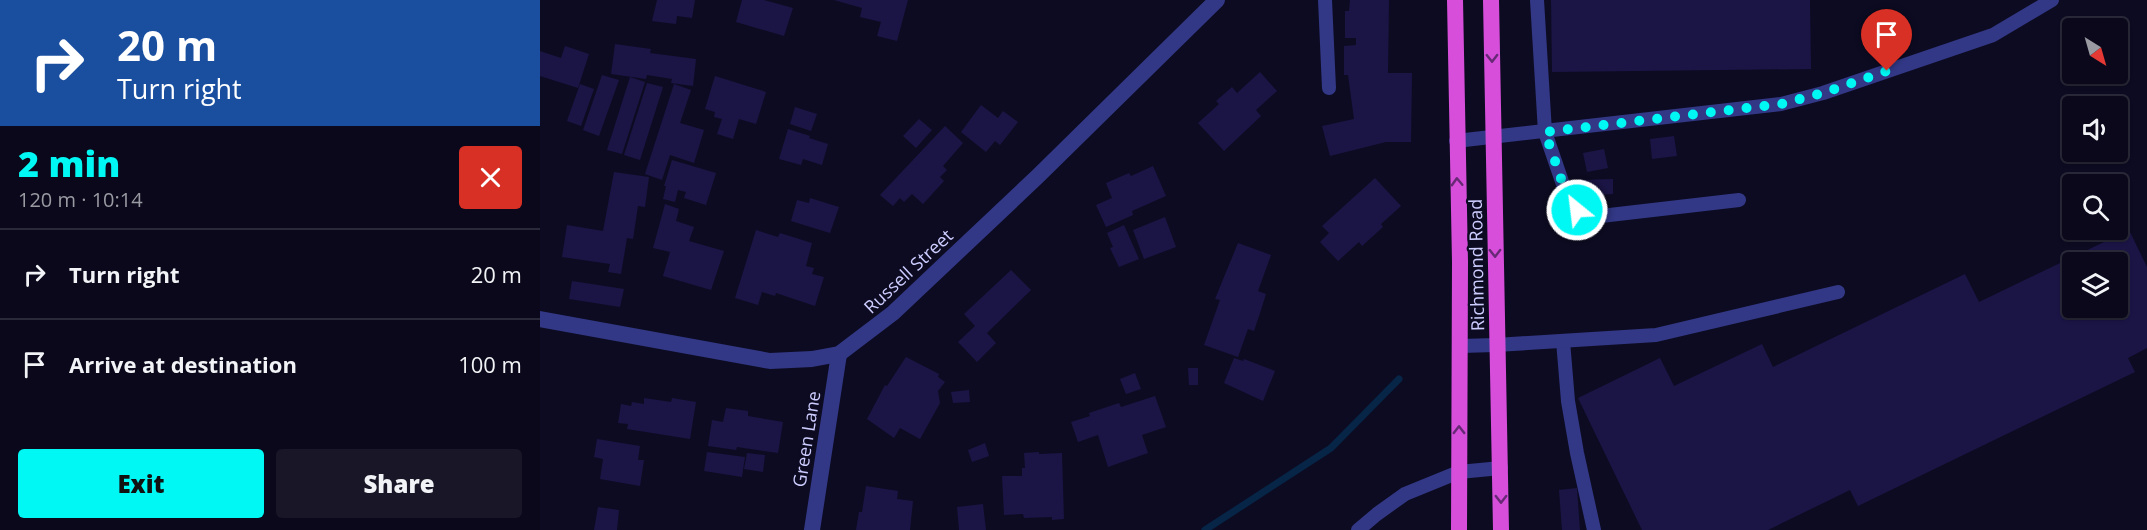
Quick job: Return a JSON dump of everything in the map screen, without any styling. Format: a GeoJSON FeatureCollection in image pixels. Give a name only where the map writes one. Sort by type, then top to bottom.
{"type":"FeatureCollection","features":[{"type":"Feature","properties":{"kind":"highway","name":"Richmond Road"},"geometry":{"type":"LineString","coordinates":[[1455,0],[1460,346],[1459,530]]}},
{"type":"Feature","properties":{"kind":"highway","name":"Richmond Road"},"geometry":{"type":"LineString","coordinates":[[1491,0],[1501,530]]}},
{"type":"Feature","properties":{"kind":"street","name":"Russell Street"},"geometry":{"type":"LineString","coordinates":[[540,319],[770,361],[812,359],[839,354],[893,313],[1038,176],[1217,0]]}},
{"type":"Feature","properties":{"kind":"street","name":"Green Lane"},"geometry":{"type":"LineString","coordinates":[[812,530],[839,354]]}},
{"type":"Feature","properties":{"kind":"lane"},"geometry":{"type":"LineString","coordinates":[[1325,0],[1329,88]]}},
{"type":"Feature","properties":{"kind":"lane"},"geometry":{"type":"LineString","coordinates":[[1537,0],[1545,132],[1568,199],[1577,210],[1601,216],[1739,200]]}},
{"type":"Feature","properties":{"kind":"lane"},"geometry":{"type":"LineString","coordinates":[[1456,141],[1792,101],[1823,93],[1993,35],[2052,0]]}},
{"type":"Feature","properties":{"kind":"lane"},"geometry":{"type":"LineString","coordinates":[[1460,346],[1656,334],[1838,292]]}},
{"type":"Feature","properties":{"kind":"lane"},"geometry":{"type":"LineString","coordinates":[[1563,341],[1568,401],[1594,530]]}},
{"type":"Feature","properties":{"kind":"lane"},"geometry":{"type":"LineString","coordinates":[[1358,530],[1405,494],[1459,472],[1501,468]]}},
{"type":"Feature","properties":{"kind":"building"},"geometry":{"type":"Polygon","coordinates":[[[657,0],[695,0],[692,18],[677,16],[676,24],[652,21],[657,0]]]}},
{"type":"Feature","properties":{"kind":"building"},"geometry":{"type":"Polygon","coordinates":[[[742,0],[764,0],[793,8],[784,36],[736,22],[742,0]]]}},
{"type":"Feature","properties":{"kind":"building"},"geometry":{"type":"Polygon","coordinates":[[[834,0],[908,0],[897,41],[877,36],[881,22],[860,17],[862,8],[834,0]]]}},
{"type":"Feature","properties":{"kind":"building"},"geometry":{"type":"Polygon","coordinates":[[[1350,0],[1389,0],[1388,73],[1412,73],[1411,142],[1386,142],[1330,156],[1322,126],[1354,119],[1348,75],[1344,75],[1344,46],[1356,45],[1356,38],[1345,38],[1345,11],[1349,11],[1350,0]]]}},
{"type":"Feature","properties":{"kind":"building"},"geometry":{"type":"Polygon","coordinates":[[[1551,0],[1810,0],[1811,69],[1552,72],[1551,0]]]}},
{"type":"Feature","properties":{"kind":"building"},"geometry":{"type":"Polygon","coordinates":[[[615,44],[651,49],[650,53],[696,59],[693,86],[671,83],[672,79],[647,75],[646,79],[611,74],[615,44]]]}},
{"type":"Feature","properties":{"kind":"building"},"geometry":{"type":"Polygon","coordinates":[[[565,46],[589,54],[578,88],[540,76],[540,51],[561,58],[565,46]]]}},
{"type":"Feature","properties":{"kind":"building"},"geometry":{"type":"Polygon","coordinates":[[[1260,72],[1277,91],[1256,110],[1261,116],[1224,151],[1198,123],[1219,104],[1216,101],[1232,87],[1237,93],[1260,72]]]}},
{"type":"Feature","properties":{"kind":"building"},"geometry":{"type":"Polygon","coordinates":[[[602,75],[619,80],[599,136],[583,130],[602,75]]]}},
{"type":"Feature","properties":{"kind":"building"},"geometry":{"type":"Polygon","coordinates":[[[715,76],[766,92],[756,124],[739,119],[733,139],[717,134],[722,119],[714,117],[715,112],[705,109],[715,76]]]}},
{"type":"Feature","properties":{"kind":"building"},"geometry":{"type":"Polygon","coordinates":[[[630,77],[645,82],[622,154],[607,150],[630,77]]]}},
{"type":"Feature","properties":{"kind":"building"},"geometry":{"type":"Polygon","coordinates":[[[647,83],[663,87],[640,160],[624,155],[647,83]]]}},
{"type":"Feature","properties":{"kind":"building"},"geometry":{"type":"Polygon","coordinates":[[[580,84],[594,89],[581,126],[567,121],[580,84]]]}},
{"type":"Feature","properties":{"kind":"building"},"geometry":{"type":"Polygon","coordinates":[[[674,84],[691,90],[680,123],[704,130],[694,163],[670,155],[662,180],[645,174],[674,84]]]}},
{"type":"Feature","properties":{"kind":"building"},"geometry":{"type":"Polygon","coordinates":[[[981,105],[998,118],[1003,111],[1018,122],[1000,145],[995,141],[986,152],[961,132],[981,105]]]}},
{"type":"Feature","properties":{"kind":"building"},"geometry":{"type":"Polygon","coordinates":[[[795,107],[817,114],[811,131],[790,124],[795,107]]]}},
{"type":"Feature","properties":{"kind":"building"},"geometry":{"type":"Polygon","coordinates":[[[919,119],[932,130],[916,148],[903,136],[919,119]]]}},
{"type":"Feature","properties":{"kind":"building"},"geometry":{"type":"Polygon","coordinates":[[[945,126],[963,143],[943,166],[947,170],[940,177],[944,181],[923,204],[912,194],[904,202],[900,198],[893,206],[880,195],[945,126]]]}},
{"type":"Feature","properties":{"kind":"building"},"geometry":{"type":"Polygon","coordinates":[[[788,129],[828,144],[822,165],[803,159],[801,165],[779,159],[788,129]]]}},
{"type":"Feature","properties":{"kind":"building"},"geometry":{"type":"Polygon","coordinates":[[[1674,136],[1677,156],[1652,159],[1650,139],[1674,136]]]}},
{"type":"Feature","properties":{"kind":"building"},"geometry":{"type":"Polygon","coordinates":[[[1604,149],[1608,168],[1587,172],[1583,153],[1604,149]]]}},
{"type":"Feature","properties":{"kind":"building"},"geometry":{"type":"Polygon","coordinates":[[[672,160],[716,173],[706,205],[684,198],[686,192],[678,190],[675,202],[663,199],[666,186],[664,186],[672,160]]]}},
{"type":"Feature","properties":{"kind":"building"},"geometry":{"type":"Polygon","coordinates":[[[1153,166],[1166,196],[1132,211],[1133,215],[1106,227],[1096,205],[1112,198],[1106,183],[1129,173],[1131,176],[1153,166]]]}},
{"type":"Feature","properties":{"kind":"building"},"geometry":{"type":"Polygon","coordinates":[[[614,172],[649,177],[645,207],[638,206],[633,239],[627,238],[621,274],[608,272],[610,264],[562,257],[567,225],[603,231],[614,172]]]}},
{"type":"Feature","properties":{"kind":"building"},"geometry":{"type":"Polygon","coordinates":[[[1375,178],[1401,206],[1362,246],[1359,242],[1338,261],[1320,242],[1329,233],[1322,226],[1375,178]]]}},
{"type":"Feature","properties":{"kind":"building"},"geometry":{"type":"Polygon","coordinates":[[[1613,179],[1613,194],[1579,196],[1578,180],[1613,179]]]}},
{"type":"Feature","properties":{"kind":"building"},"geometry":{"type":"Polygon","coordinates":[[[810,198],[839,207],[830,233],[791,221],[797,200],[809,203],[810,198]]]}},
{"type":"Feature","properties":{"kind":"building"},"geometry":{"type":"Polygon","coordinates":[[[665,204],[679,209],[676,221],[694,227],[689,241],[724,251],[711,290],[663,276],[670,252],[653,248],[665,204]]]}},
{"type":"Feature","properties":{"kind":"building"},"geometry":{"type":"Polygon","coordinates":[[[1165,217],[1176,247],[1144,259],[1133,230],[1165,217]]]}},
{"type":"Feature","properties":{"kind":"building"},"geometry":{"type":"Polygon","coordinates":[[[1124,225],[1139,259],[1119,267],[1110,248],[1113,247],[1107,233],[1124,225]]]}},
{"type":"Feature","properties":{"kind":"building"},"geometry":{"type":"Polygon","coordinates":[[[756,230],[778,237],[780,233],[812,243],[806,266],[814,268],[812,274],[824,277],[815,306],[776,293],[775,296],[762,292],[758,305],[735,298],[756,230]]]}},
{"type":"Feature","properties":{"kind":"building"},"geometry":{"type":"Polygon","coordinates":[[[2129,230],[2147,267],[2147,348],[2128,358],[2135,372],[1858,506],[1850,490],[1768,530],[1642,530],[1578,398],[1660,358],[1674,386],[1762,344],[1773,367],[1965,274],[1979,302],[2062,262],[2062,318],[2128,318],[2128,252],[2083,252],[2108,240],[2128,240],[2129,230]]]}},
{"type":"Feature","properties":{"kind":"building"},"geometry":{"type":"Polygon","coordinates":[[[1238,243],[1271,255],[1258,291],[1266,294],[1260,313],[1254,331],[1248,329],[1238,357],[1204,345],[1220,300],[1215,299],[1238,243]]]}},
{"type":"Feature","properties":{"kind":"building"},"geometry":{"type":"Polygon","coordinates":[[[1011,270],[1031,290],[987,333],[996,343],[977,362],[958,342],[975,326],[964,314],[1011,270]]]}},
{"type":"Feature","properties":{"kind":"building"},"geometry":{"type":"Polygon","coordinates":[[[572,281],[624,289],[620,307],[569,299],[572,281]]]}},
{"type":"Feature","properties":{"kind":"building"},"geometry":{"type":"Polygon","coordinates":[[[906,357],[939,374],[938,377],[945,382],[938,391],[940,403],[920,439],[900,428],[894,438],[867,419],[885,385],[887,386],[906,357]]]}},
{"type":"Feature","properties":{"kind":"building"},"geometry":{"type":"Polygon","coordinates":[[[1234,358],[1243,361],[1244,359],[1275,371],[1263,401],[1224,383],[1234,358]]]}},
{"type":"Feature","properties":{"kind":"building"},"geometry":{"type":"Polygon","coordinates":[[[1188,368],[1198,368],[1198,385],[1189,385],[1188,368]]]}},
{"type":"Feature","properties":{"kind":"building"},"geometry":{"type":"Polygon","coordinates":[[[1135,373],[1141,389],[1126,394],[1120,379],[1135,373]]]}},
{"type":"Feature","properties":{"kind":"building"},"geometry":{"type":"Polygon","coordinates":[[[969,390],[970,402],[953,403],[951,392],[969,390]]]}},
{"type":"Feature","properties":{"kind":"building"},"geometry":{"type":"Polygon","coordinates":[[[1155,396],[1166,427],[1142,435],[1148,453],[1108,467],[1098,435],[1078,442],[1071,422],[1119,403],[1121,407],[1155,396]]]}},
{"type":"Feature","properties":{"kind":"building"},"geometry":{"type":"Polygon","coordinates":[[[644,398],[671,402],[672,398],[696,402],[690,439],[627,429],[628,424],[618,423],[621,404],[631,406],[632,402],[644,404],[644,398]]]}},
{"type":"Feature","properties":{"kind":"building"},"geometry":{"type":"Polygon","coordinates":[[[726,408],[748,411],[748,416],[783,422],[778,453],[737,447],[736,450],[708,446],[712,420],[723,422],[726,408]]]}},
{"type":"Feature","properties":{"kind":"building"},"geometry":{"type":"Polygon","coordinates":[[[597,439],[640,446],[638,460],[644,460],[640,486],[600,479],[603,459],[594,457],[597,439]]]}},
{"type":"Feature","properties":{"kind":"building"},"geometry":{"type":"Polygon","coordinates":[[[985,443],[989,456],[972,462],[968,450],[985,443]]]}},
{"type":"Feature","properties":{"kind":"building"},"geometry":{"type":"Polygon","coordinates":[[[707,452],[745,457],[742,477],[704,471],[707,452]]]}},
{"type":"Feature","properties":{"kind":"building"},"geometry":{"type":"Polygon","coordinates":[[[1039,452],[1039,454],[1062,453],[1064,519],[1024,518],[1023,514],[1004,515],[1002,476],[1022,476],[1022,468],[1025,468],[1024,453],[1039,452]]]}},
{"type":"Feature","properties":{"kind":"building"},"geometry":{"type":"Polygon","coordinates":[[[747,453],[765,455],[763,472],[744,469],[747,453]]]}},
{"type":"Feature","properties":{"kind":"building"},"geometry":{"type":"Polygon","coordinates":[[[866,486],[898,491],[897,499],[913,501],[910,530],[856,530],[859,512],[862,512],[866,486]]]}},
{"type":"Feature","properties":{"kind":"building"},"geometry":{"type":"Polygon","coordinates":[[[1577,488],[1580,530],[1562,530],[1559,490],[1577,488]]]}},
{"type":"Feature","properties":{"kind":"building"},"geometry":{"type":"Polygon","coordinates":[[[983,504],[986,530],[959,530],[957,507],[983,504]]]}},
{"type":"Feature","properties":{"kind":"building"},"geometry":{"type":"Polygon","coordinates":[[[598,507],[619,510],[617,530],[594,530],[598,507]]]}},
{"type":"Feature","properties":{"kind":"waterway"},"geometry":{"type":"LineString","coordinates":[[1205,530],[1331,448],[1399,379]]}},
{"type":"Feature","properties":{"kind":"route"},"geometry":{"type":"LineString","coordinates":[[1577,210],[1568,199],[1545,132],[1781,104],[1823,93],[1887,71]]}}]}
